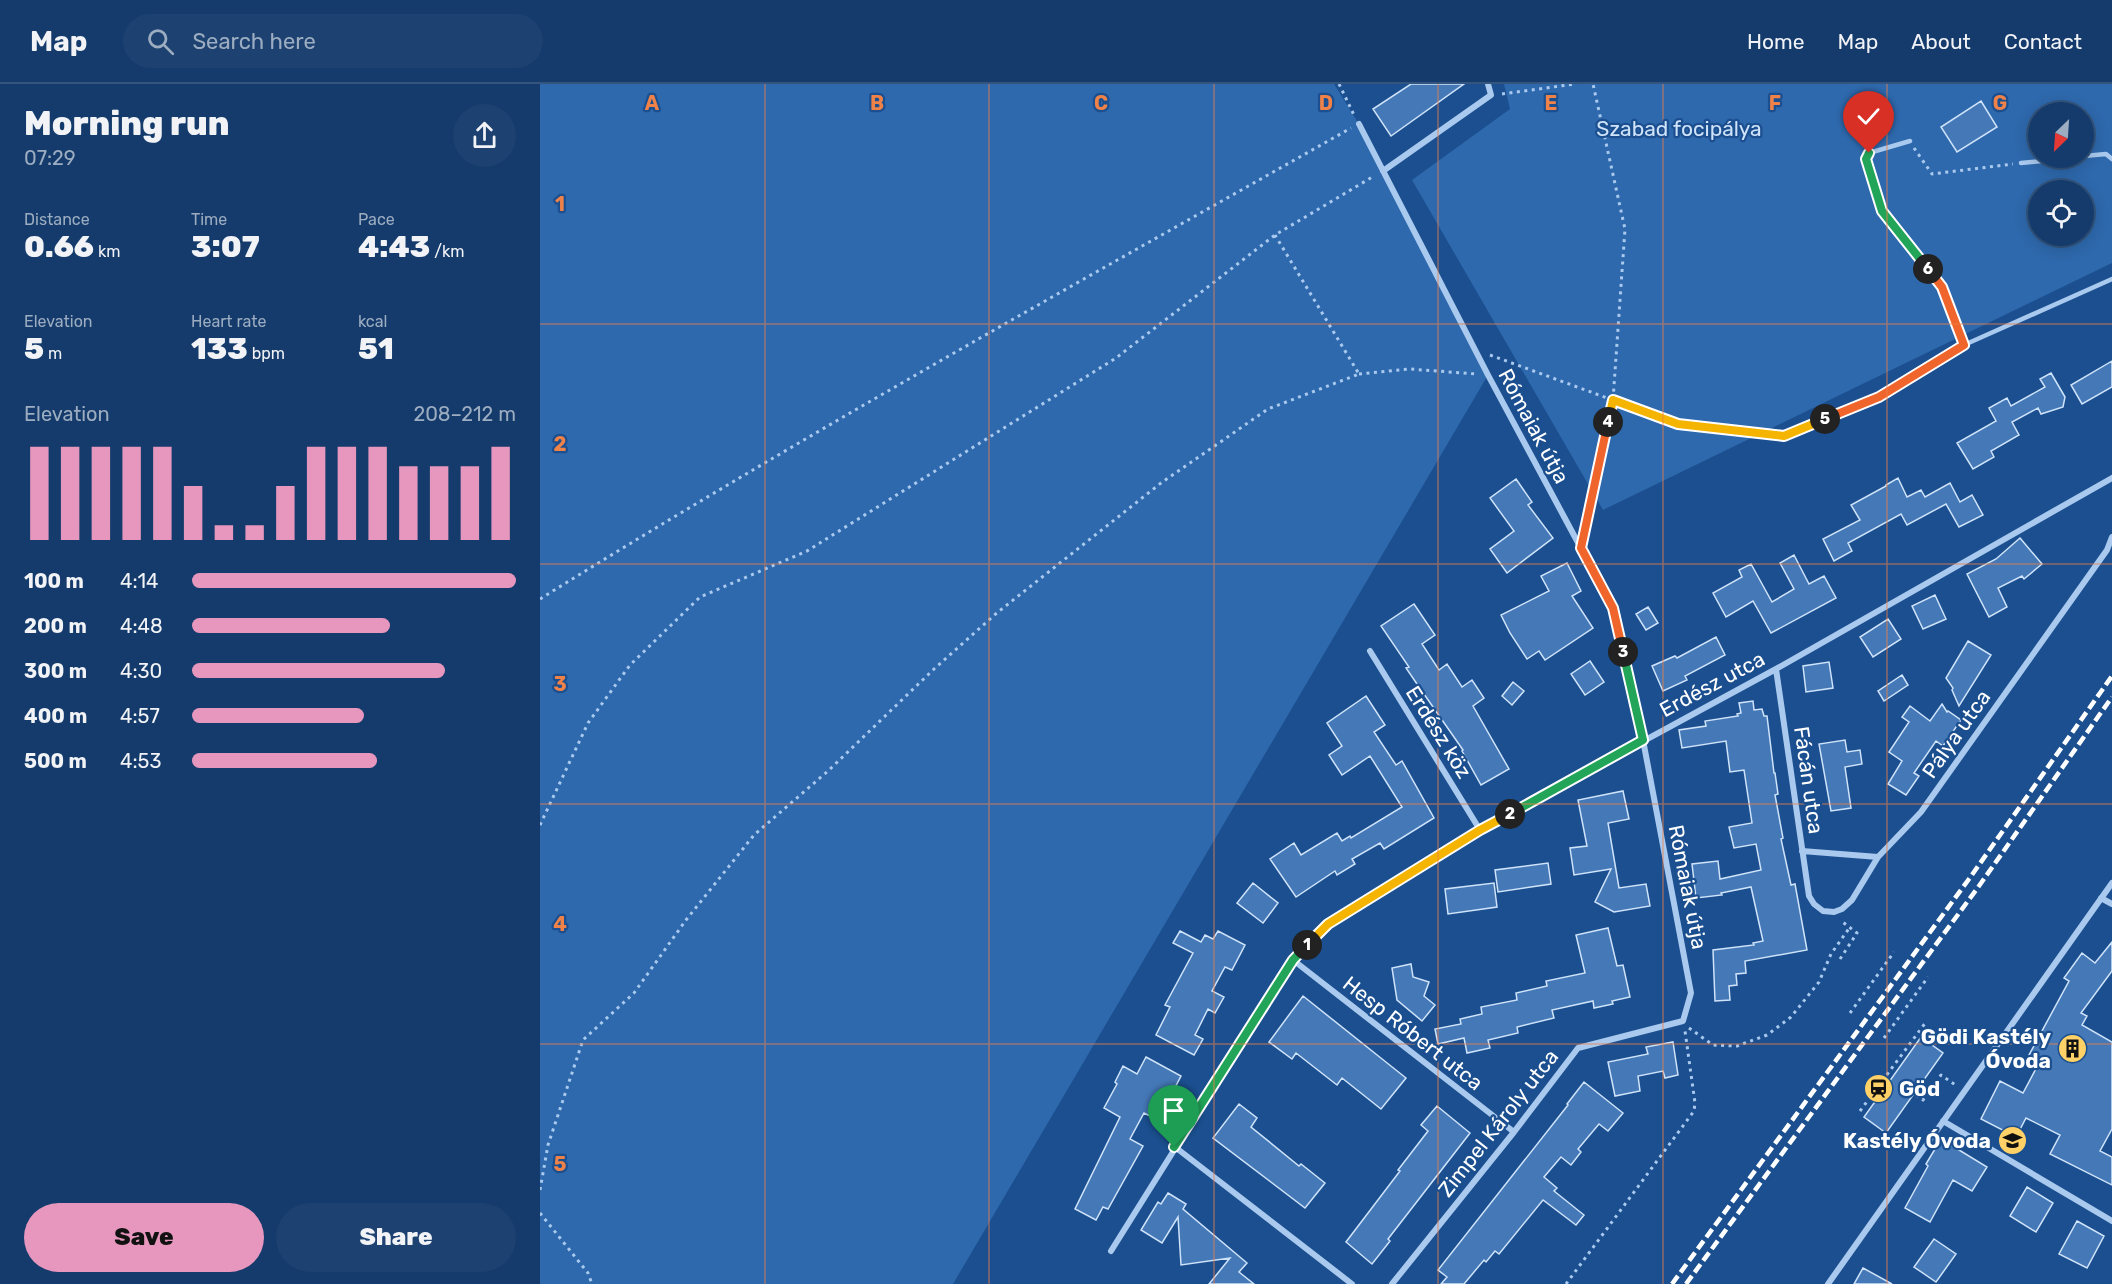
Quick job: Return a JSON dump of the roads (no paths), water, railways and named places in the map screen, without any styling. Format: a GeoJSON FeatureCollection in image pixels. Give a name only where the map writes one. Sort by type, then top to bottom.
{"type":"FeatureCollection","features":[{"type":"Feature","properties":{"kind":"street"},"geometry":{"type":"LineString","coordinates":[[1383,171],[1491,95],[1488,84]]}},
{"type":"Feature","properties":{"kind":"street","name":"Rómaiak útja"},"geometry":{"type":"LineString","coordinates":[[1359,124],[1474,349],[1613,608],[1643,740],[1691,993],[1688,1011],[1683,1021]]}},
{"type":"Feature","properties":{"kind":"street","name":"Erdész utca"},"geometry":{"type":"LineString","coordinates":[[1112,1251],[1174,1147],[1293,960],[1328,924],[1480,830],[1776,669],[2112,478]]}},
{"type":"Feature","properties":{"kind":"street","name":"Pálya utca"},"geometry":{"type":"LineString","coordinates":[[1834,912],[1842,909],[1852,900],[1878,857],[1921,812],[2107,550],[2112,537]]}},
{"type":"Feature","properties":{"kind":"street","name":"Erdész köz"},"geometry":{"type":"LineString","coordinates":[[1370,651],[1480,830]]}},
{"type":"Feature","properties":{"kind":"street","name":"Fácán utca"},"geometry":{"type":"LineString","coordinates":[[1776,669],[1809,896],[1814,904],[1823,911],[1834,912]]}},
{"type":"Feature","properties":{"kind":"street"},"geometry":{"type":"LineString","coordinates":[[1802,851],[1878,857]]}},
{"type":"Feature","properties":{"kind":"street"},"geometry":{"type":"LineString","coordinates":[[1828,1284],[2112,883]]}},
{"type":"Feature","properties":{"kind":"street"},"geometry":{"type":"LineString","coordinates":[[2101,898],[2112,904]]}},
{"type":"Feature","properties":{"kind":"street","name":"Hesp Róbert utca"},"geometry":{"type":"LineString","coordinates":[[1293,960],[1514,1132]]}},
{"type":"Feature","properties":{"kind":"street","name":"Zimpel Károly utca"},"geometry":{"type":"LineString","coordinates":[[1392,1284],[1578,1048],[1683,1021]]}},
{"type":"Feature","properties":{"kind":"street"},"geometry":{"type":"LineString","coordinates":[[1943,1120],[2112,1221]]}},
{"type":"Feature","properties":{"kind":"street"},"geometry":{"type":"LineString","coordinates":[[1174,1147],[1352,1284]]}},
{"type":"Feature","properties":{"kind":"lane"},"geometry":{"type":"LineString","coordinates":[[1910,141],[1869,153],[1866,159],[1882,211],[1942,287],[1964,345]]}},
{"type":"Feature","properties":{"kind":"lane"},"geometry":{"type":"LineString","coordinates":[[2094,155],[2106,154],[2112,159]]}},
{"type":"Feature","properties":{"kind":"lane"},"geometry":{"type":"LineString","coordinates":[[2021,163],[2028,162]]}},
{"type":"Feature","properties":{"kind":"lane"},"geometry":{"type":"LineString","coordinates":[[1784,436],[1879,397],[1964,345],[2112,279]]}},
{"type":"Feature","properties":{"kind":"railway"},"geometry":{"type":"LineString","coordinates":[[1672,1284],[1969,879],[2112,676]]}},
{"type":"Feature","properties":{"kind":"railway"},"geometry":{"type":"LineString","coordinates":[[1686,1284],[1979,886],[2112,697]]}},
{"type":"Feature","properties":{"kind":"place","name":"Gödi Kastély Óvoda"},"geometry":{"type":"Point","coordinates":[2072,1048]}},
{"type":"Feature","properties":{"kind":"place","name":"Göd"},"geometry":{"type":"Point","coordinates":[1878,1088]}},
{"type":"Feature","properties":{"kind":"place","name":"Kastély Óvoda"},"geometry":{"type":"Point","coordinates":[2012,1140]}},
{"type":"Feature","properties":{"kind":"park label","name":"Szabad focipálya"},"geometry":{"type":"Point","coordinates":[1679,128]}}]}
